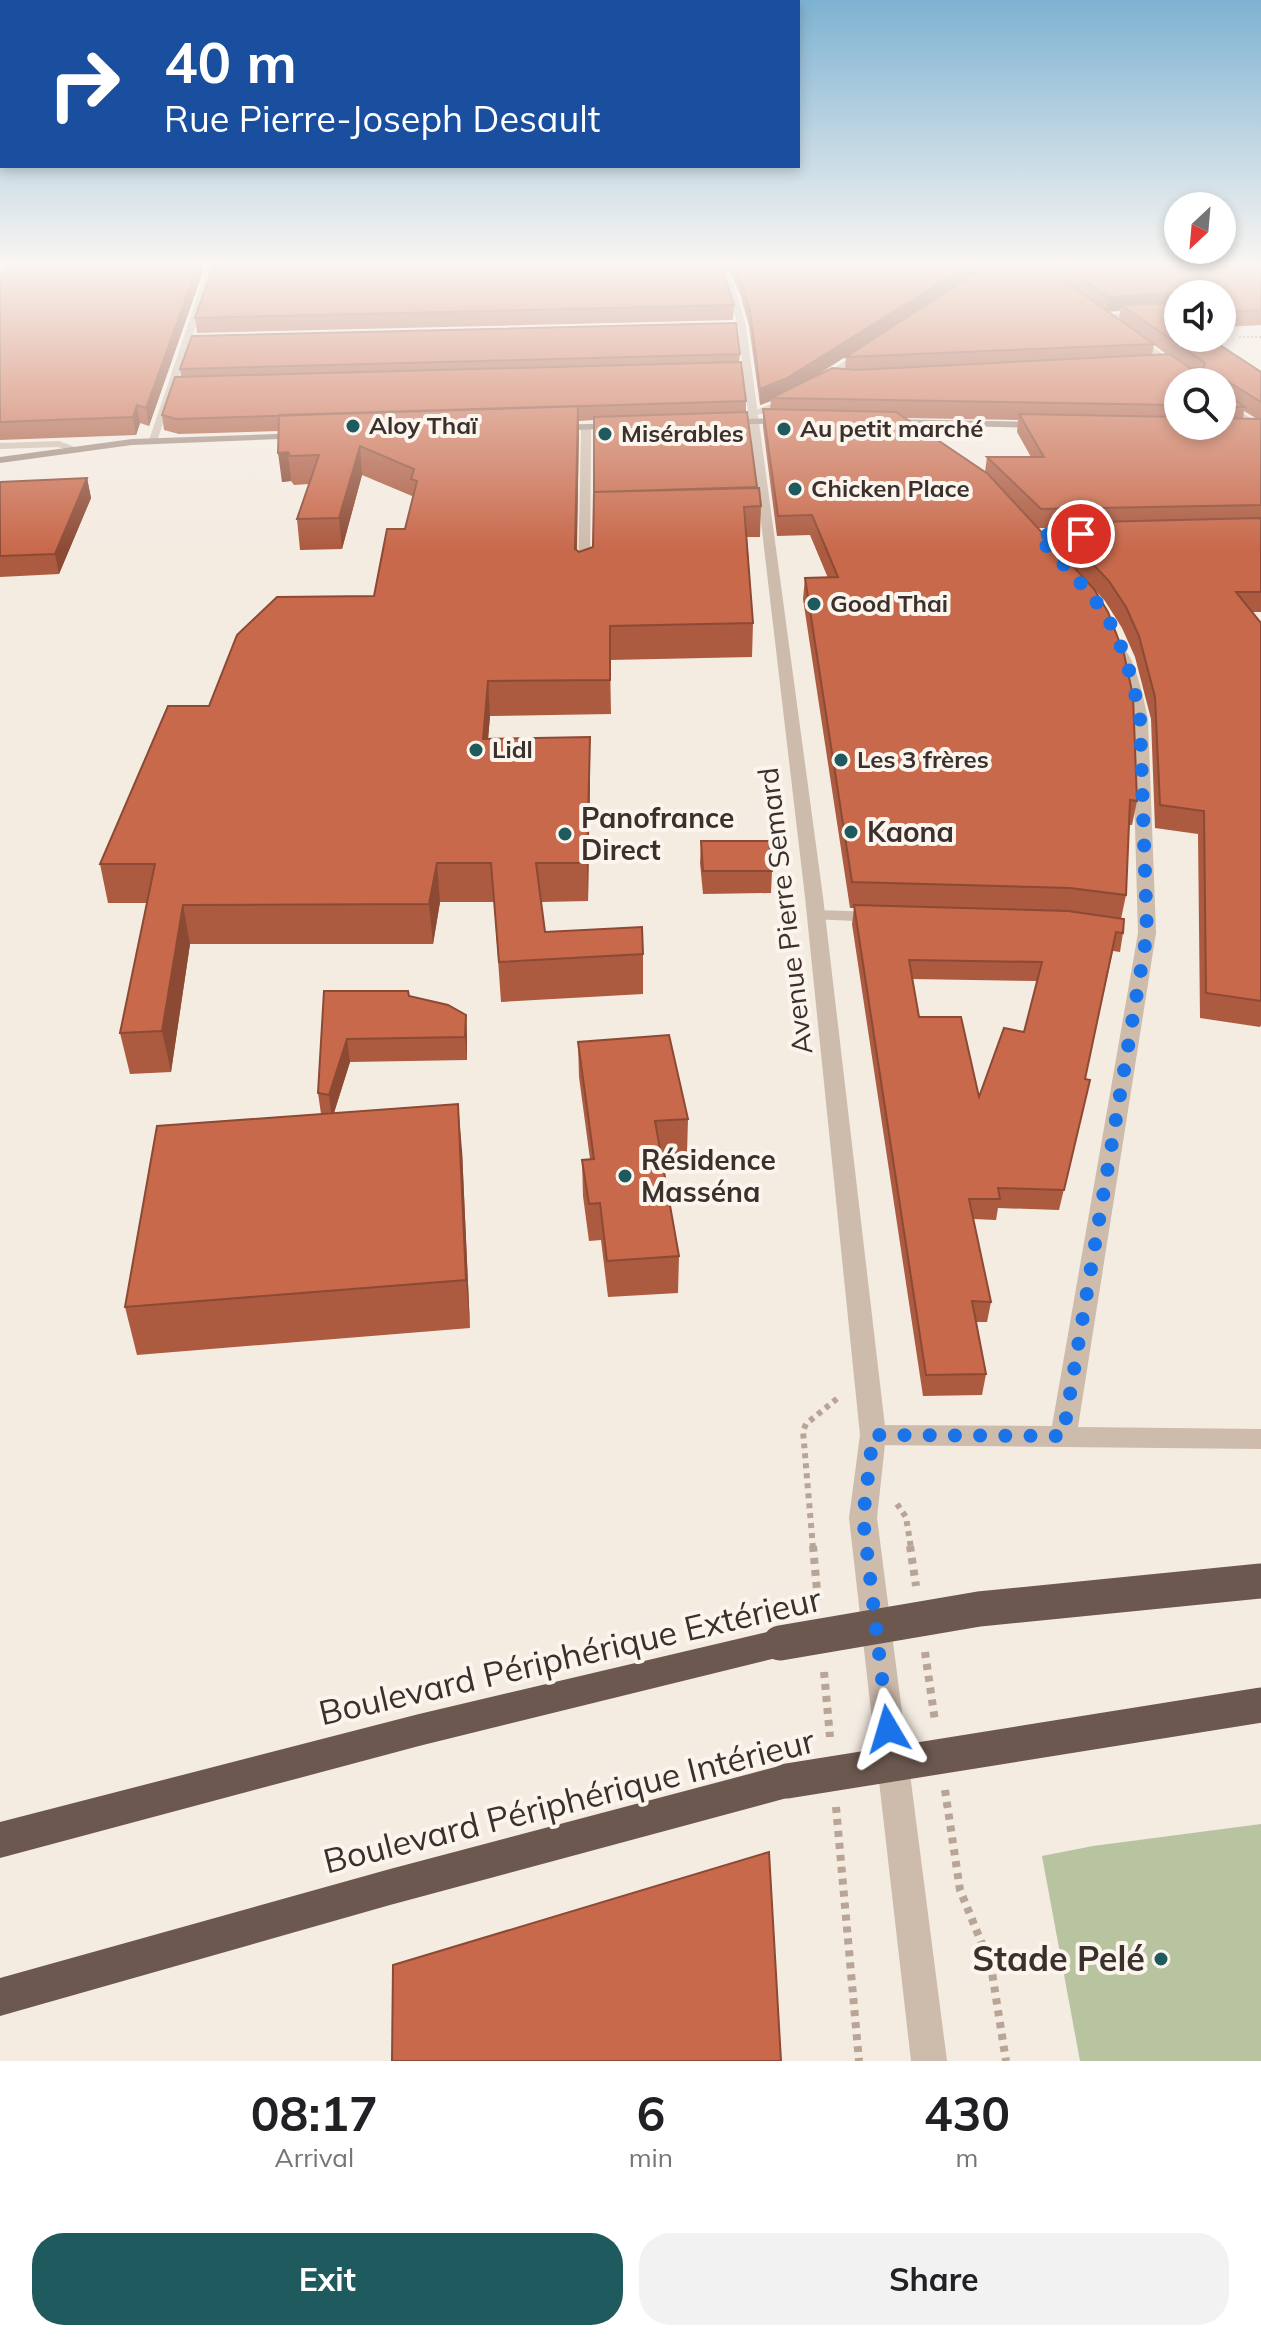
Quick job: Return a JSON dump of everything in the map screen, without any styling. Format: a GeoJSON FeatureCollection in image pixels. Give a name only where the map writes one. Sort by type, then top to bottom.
{"type":"FeatureCollection","features":[{"type":"Feature","properties":{"kind":"highway","name":"Boulevard Périphérique Extérieur"},"geometry":{"type":"LineString","coordinates":[[0,1840],[462,1719],[780,1643],[979,1609],[1261,1581]]}},
{"type":"Feature","properties":{"kind":"highway","name":"Boulevard Périphérique Intérieur"},"geometry":{"type":"LineString","coordinates":[[0,1997],[390,1887],[787,1781],[1261,1705]]}},
{"type":"Feature","properties":{"kind":"main road"},"geometry":{"type":"LineString","coordinates":[[703,423],[754,417],[804,421]]}},
{"type":"Feature","properties":{"kind":"main road"},"geometry":{"type":"LineString","coordinates":[[868,422],[1061,425]]}},
{"type":"Feature","properties":{"kind":"main road"},"geometry":{"type":"LineString","coordinates":[[538,428],[630,425]]}},
{"type":"Feature","properties":{"kind":"main road"},"geometry":{"type":"LineString","coordinates":[[1243,429],[1261,430]]}},
{"type":"Feature","properties":{"kind":"main road"},"geometry":{"type":"LineString","coordinates":[[3,459],[152,441],[314,436]]}},
{"type":"Feature","properties":{"kind":"street"},"geometry":{"type":"LineString","coordinates":[[152,441],[180,358]]}},
{"type":"Feature","properties":{"kind":"street","name":"Avenue Pierre Semard"},"geometry":{"type":"LineString","coordinates":[[743,358],[754,417],[759,510],[816,915],[855,1396],[873,1435],[863,1518],[929,2061]]}},
{"type":"Feature","properties":{"kind":"street"},"geometry":{"type":"LineString","coordinates":[[754,417],[792,399],[854,358]]}},
{"type":"Feature","properties":{"kind":"street"},"geometry":{"type":"LineString","coordinates":[[1162,358],[1176,368]]}},
{"type":"Feature","properties":{"kind":"street"},"geometry":{"type":"LineString","coordinates":[[1157,364],[1170,364]]}},
{"type":"Feature","properties":{"kind":"street"},"geometry":{"type":"LineString","coordinates":[[823,378],[845,380]]}},
{"type":"Feature","properties":{"kind":"street"},"geometry":{"type":"LineString","coordinates":[[171,385],[187,385]]}},
{"type":"Feature","properties":{"kind":"street"},"geometry":{"type":"LineString","coordinates":[[1236,412],[1261,430]]}},
{"type":"Feature","properties":{"kind":"street"},"geometry":{"type":"LineString","coordinates":[[900,422],[931,445]]}},
{"type":"Feature","properties":{"kind":"street"},"geometry":{"type":"LineString","coordinates":[[584,578],[586,427]]}},
{"type":"Feature","properties":{"kind":"street"},"geometry":{"type":"LineString","coordinates":[[0,446],[59,444],[75,449]]}},
{"type":"Feature","properties":{"kind":"street"},"geometry":{"type":"LineString","coordinates":[[585,516],[601,515]]}},
{"type":"Feature","properties":{"kind":"street"},"geometry":{"type":"LineString","coordinates":[[1063,1436],[1140,932],[1140,719],[1134,689],[1112,629]]}},
{"type":"Feature","properties":{"kind":"street"},"geometry":{"type":"LineString","coordinates":[[816,915],[894,917]]}},
{"type":"Feature","properties":{"kind":"street"},"geometry":{"type":"LineString","coordinates":[[873,1435],[1261,1439]]}},
{"type":"Feature","properties":{"kind":"path"},"geometry":{"type":"LineString","coordinates":[[820,1620],[803,1431],[806,1424],[855,1396]]}},
{"type":"Feature","properties":{"kind":"path"},"geometry":{"type":"LineString","coordinates":[[824,1667],[831,1746]]}},
{"type":"Feature","properties":{"kind":"path"},"geometry":{"type":"LineString","coordinates":[[835,1793],[859,2061]]}},
{"type":"Feature","properties":{"kind":"green space","name":"Stade Pelé"},"geometry":{"type":"Polygon","coordinates":[[[1261,1824],[1261,2061],[1080,2061],[1042,1856],[1093,1846],[1261,1824]]]}},
{"type":"Feature","properties":{"kind":"building"},"geometry":{"type":"Polygon","coordinates":[[[0,358],[164,358],[146,408],[137,405],[133,417],[0,422],[0,358]]]}},
{"type":"Feature","properties":{"kind":"building"},"geometry":{"type":"Polygon","coordinates":[[[184,358],[584,358],[180,369],[184,358]]]}},
{"type":"Feature","properties":{"kind":"building"},"geometry":{"type":"Polygon","coordinates":[[[756,358],[819,358],[787,378],[760,389],[756,358]]]}},
{"type":"Feature","properties":{"kind":"building"},"geometry":{"type":"Polygon","coordinates":[[[1088,358],[1176,358],[1190,368],[1164,368],[1164,405],[771,398],[832,368],[856,370],[1088,358]]]}},
{"type":"Feature","properties":{"kind":"building"},"geometry":{"type":"Polygon","coordinates":[[[1198,358],[1240,358],[1261,372],[1261,402],[1236,387],[1236,368],[1203,368],[1205,363],[1198,358]]]}},
{"type":"Feature","properties":{"kind":"building"},"geometry":{"type":"Polygon","coordinates":[[[741,362],[746,401],[176,419],[162,415],[175,377],[741,362]]]}},
{"type":"Feature","properties":{"kind":"building"},"geometry":{"type":"Polygon","coordinates":[[[578,406],[575,549],[579,552],[593,547],[594,492],[759,488],[761,506],[744,507],[753,623],[610,626],[610,680],[488,681],[483,739],[590,737],[587,863],[536,863],[545,932],[642,927],[643,954],[499,962],[491,863],[437,863],[429,904],[183,905],[162,1031],[120,1033],[155,864],[100,864],[168,706],[209,706],[237,635],[277,597],[374,596],[387,529],[405,529],[417,481],[411,479],[414,469],[360,446],[339,518],[297,519],[319,455],[290,456],[288,452],[278,453],[279,415],[578,406]]]}},
{"type":"Feature","properties":{"kind":"building"},"geometry":{"type":"Polygon","coordinates":[[[763,409],[896,412],[988,474],[1094,589],[1108,612],[1124,654],[1133,696],[1137,801],[1130,800],[1126,895],[1070,888],[852,882],[805,578],[838,577],[812,515],[778,516],[763,409]]]}},
{"type":"Feature","properties":{"kind":"building"},"geometry":{"type":"Polygon","coordinates":[[[747,412],[757,487],[594,492],[594,417],[747,412]]]}},
{"type":"Feature","properties":{"kind":"building"},"geometry":{"type":"Polygon","coordinates":[[[1019,414],[1164,417],[1164,440],[1236,440],[1236,418],[1261,419],[1261,505],[1041,509],[987,457],[1044,457],[1019,414]]]}},
{"type":"Feature","properties":{"kind":"building"},"geometry":{"type":"Polygon","coordinates":[[[87,478],[55,554],[0,556],[0,482],[87,478]]]}},
{"type":"Feature","properties":{"kind":"building"},"geometry":{"type":"Polygon","coordinates":[[[1261,518],[1261,592],[1236,592],[1261,623],[1261,1001],[1206,993],[1204,811],[1160,805],[1155,697],[1139,636],[1126,607],[1109,581],[1054,523],[1261,518]]]}},
{"type":"Feature","properties":{"kind":"building"},"geometry":{"type":"Polygon","coordinates":[[[701,841],[769,841],[772,871],[703,871],[701,841]]]}},
{"type":"Feature","properties":{"kind":"building"},"geometry":{"type":"Polygon","coordinates":[[[854,905],[1068,911],[1124,919],[1123,933],[1116,932],[1085,1079],[1090,1080],[1064,1190],[998,1188],[1000,1199],[969,1199],[991,1302],[972,1301],[986,1374],[926,1375],[854,905]],[[909,960],[919,1017],[961,1017],[979,1097],[1004,1028],[1024,1032],[1042,962],[909,960]]]}},
{"type":"Feature","properties":{"kind":"building"},"geometry":{"type":"Polygon","coordinates":[[[324,991],[408,991],[409,996],[448,1005],[466,1015],[465,1037],[347,1039],[329,1095],[318,1093],[324,991]]]}},
{"type":"Feature","properties":{"kind":"building","name":"Résidence Masséna"},"geometry":{"type":"Polygon","coordinates":[[[669,1035],[688,1119],[655,1121],[679,1256],[607,1261],[600,1203],[589,1204],[582,1160],[594,1159],[578,1042],[669,1035]]]}},
{"type":"Feature","properties":{"kind":"building"},"geometry":{"type":"Polygon","coordinates":[[[458,1104],[466,1280],[125,1307],[157,1126],[458,1104]]]}},
{"type":"Feature","properties":{"kind":"building"},"geometry":{"type":"Polygon","coordinates":[[[769,1852],[781,2061],[392,2061],[393,1965],[769,1852]]]}},
{"type":"Feature","properties":{"kind":"place","name":"Aloy Thaï"},"geometry":{"type":"Point","coordinates":[353,426]}},
{"type":"Feature","properties":{"kind":"place","name":"Au petit marché"},"geometry":{"type":"Point","coordinates":[784,429]}},
{"type":"Feature","properties":{"kind":"place","name":"Misérables"},"geometry":{"type":"Point","coordinates":[605,434]}},
{"type":"Feature","properties":{"kind":"place","name":"Chicken Place"},"geometry":{"type":"Point","coordinates":[795,489]}},
{"type":"Feature","properties":{"kind":"place","name":"Good Thai"},"geometry":{"type":"Point","coordinates":[814,604]}},
{"type":"Feature","properties":{"kind":"place","name":"Lidl"},"geometry":{"type":"Point","coordinates":[476,750]}},
{"type":"Feature","properties":{"kind":"place","name":"Les 3 frères"},"geometry":{"type":"Point","coordinates":[841,760]}},
{"type":"Feature","properties":{"kind":"place","name":"Kaona"},"geometry":{"type":"Point","coordinates":[851,832]}},
{"type":"Feature","properties":{"kind":"place","name":"Panofrance Direct"},"geometry":{"type":"Point","coordinates":[565,834]}},
{"type":"Feature","properties":{"kind":"place","name":"Résidence Masséna"},"geometry":{"type":"Point","coordinates":[625,1176]}},
{"type":"Feature","properties":{"kind":"place","name":"Stade Pelé"},"geometry":{"type":"Point","coordinates":[1161,1959]}},
{"type":"Feature","properties":{"kind":"route"},"geometry":{"type":"LineString","coordinates":[[888,1729],[863,1518],[873,1435],[1063,1436],[1147,933],[1140,719],[1134,689],[1112,629],[1099,606],[1037,535],[1081,534]]}}]}
